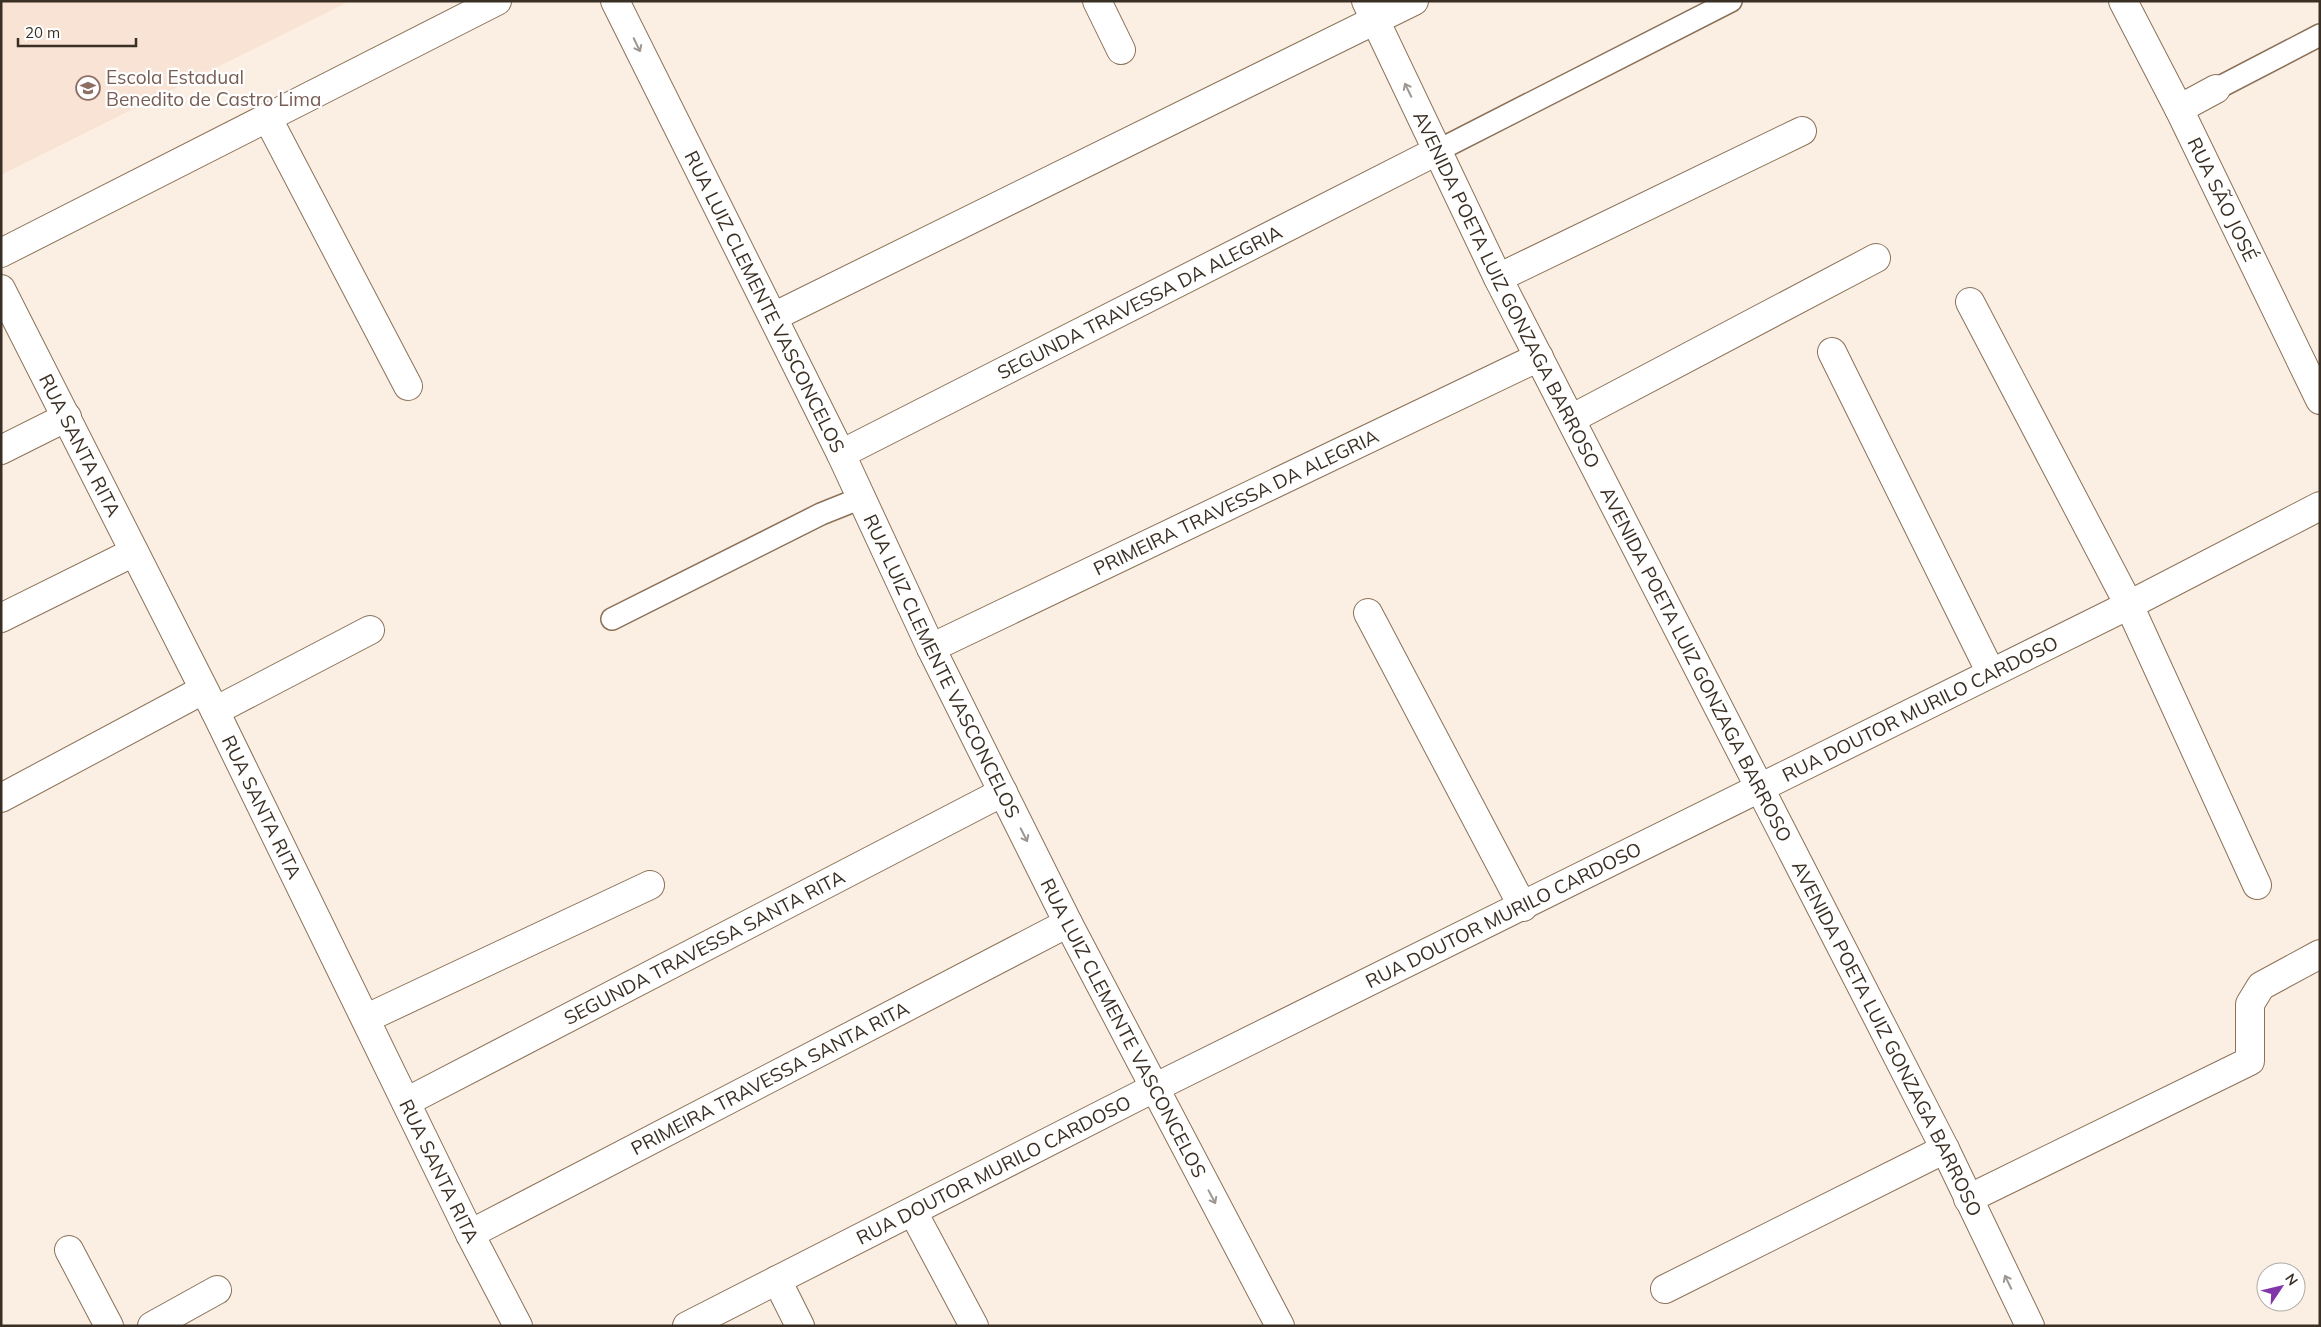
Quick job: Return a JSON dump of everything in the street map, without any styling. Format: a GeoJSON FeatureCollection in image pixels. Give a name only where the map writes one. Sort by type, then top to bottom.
{"type":"FeatureCollection","features":[{"type":"Feature","properties":{"kind":"street"},"geometry":{"type":"LineString","coordinates":[[1,253],[497,1]]}},
{"type":"Feature","properties":{"kind":"street","name":"RUA LUIZ CLEMENTE VASCONCELOS"},"geometry":{"type":"LineString","coordinates":[[615,1],[841,454],[931,648],[1068,923],[1280,1326]]}},
{"type":"Feature","properties":{"kind":"street"},"geometry":{"type":"LineString","coordinates":[[1097,1],[1121,50]]}},
{"type":"Feature","properties":{"kind":"street"},"geometry":{"type":"LineString","coordinates":[[773,317],[1370,11],[1414,1]]}},
{"type":"Feature","properties":{"kind":"street","name":"RUA SÃO JOSÉ"},"geometry":{"type":"LineString","coordinates":[[2123,1],[2179,109],[2320,400]]}},
{"type":"Feature","properties":{"kind":"street","name":"AVENIDA POETA LUIZ GONZAGA BARROSO"},"geometry":{"type":"LineString","coordinates":[[1370,11],[1498,278],[1945,1149],[2030,1326]]}},
{"type":"Feature","properties":{"kind":"street"},"geometry":{"type":"LineString","coordinates":[[2179,109],[2216,89]]}},
{"type":"Feature","properties":{"kind":"street"},"geometry":{"type":"LineString","coordinates":[[267,117],[408,386]]}},
{"type":"Feature","properties":{"kind":"street"},"geometry":{"type":"LineString","coordinates":[[1498,278],[1802,131]]}},
{"type":"Feature","properties":{"kind":"street","name":"SEGUNDA TRAVESSA DA ALEGRIA"},"geometry":{"type":"LineString","coordinates":[[841,454],[1437,151]]}},
{"type":"Feature","properties":{"kind":"street"},"geometry":{"type":"LineString","coordinates":[[1571,419],[1876,258]]}},
{"type":"Feature","properties":{"kind":"street","name":"RUA SANTA RITA"},"geometry":{"type":"LineString","coordinates":[[1,289],[67,416],[367,1018],[470,1234],[518,1326]]}},
{"type":"Feature","properties":{"kind":"street"},"geometry":{"type":"LineString","coordinates":[[1970,302],[2128,605],[2257,885]]}},
{"type":"Feature","properties":{"kind":"street"},"geometry":{"type":"LineString","coordinates":[[1832,352],[1990,672]]}},
{"type":"Feature","properties":{"kind":"street","name":"PRIMEIRA TRAVESSA DA ALEGRIA"},"geometry":{"type":"LineString","coordinates":[[931,648],[1539,357]]}},
{"type":"Feature","properties":{"kind":"street"},"geometry":{"type":"LineString","coordinates":[[1,450],[67,416]]}},
{"type":"Feature","properties":{"kind":"street","name":"RUA DOUTOR MURILO CARDOSO"},"geometry":{"type":"LineString","coordinates":[[687,1326],[1154,1088],[2128,605],[2320,506]]}},
{"type":"Feature","properties":{"kind":"street"},"geometry":{"type":"LineString","coordinates":[[1,618],[134,552]]}},
{"type":"Feature","properties":{"kind":"street"},"geometry":{"type":"LineString","coordinates":[[1368,612],[1522,907]]}},
{"type":"Feature","properties":{"kind":"street"},"geometry":{"type":"LineString","coordinates":[[1,798],[209,701],[370,630]]}},
{"type":"Feature","properties":{"kind":"street","name":"SEGUNDA TRAVESSA SANTA RITA"},"geometry":{"type":"LineString","coordinates":[[406,1102],[1003,792]]}},
{"type":"Feature","properties":{"kind":"street"},"geometry":{"type":"LineString","coordinates":[[367,1018],[650,885]]}},
{"type":"Feature","properties":{"kind":"street","name":"PRIMEIRA TRAVESSA SANTA RITA"},"geometry":{"type":"LineString","coordinates":[[470,1234],[1068,923]]}},
{"type":"Feature","properties":{"kind":"street"},"geometry":{"type":"LineString","coordinates":[[1968,1198],[2250,1060],[2250,1004],[2260,986],[2320,954]]}},
{"type":"Feature","properties":{"kind":"street"},"geometry":{"type":"LineString","coordinates":[[1665,1289],[1945,1149]]}},
{"type":"Feature","properties":{"kind":"street"},"geometry":{"type":"LineString","coordinates":[[913,1212],[974,1326]]}},
{"type":"Feature","properties":{"kind":"street"},"geometry":{"type":"LineString","coordinates":[[69,1250],[109,1326]]}},
{"type":"Feature","properties":{"kind":"street"},"geometry":{"type":"LineString","coordinates":[[777,1280],[800,1326]]}},
{"type":"Feature","properties":{"kind":"street"},"geometry":{"type":"LineString","coordinates":[[152,1326],[217,1290]]}},
{"type":"Feature","properties":{"kind":"lane"},"geometry":{"type":"LineString","coordinates":[[1437,151],[1731,1]]}},
{"type":"Feature","properties":{"kind":"lane"},"geometry":{"type":"LineString","coordinates":[[2216,89],[2320,35]]}},
{"type":"Feature","properties":{"kind":"lane"},"geometry":{"type":"LineString","coordinates":[[612,619],[821,514],[861,498]]}},
{"type":"Feature","properties":{"kind":"shaded area","name":"Escola Estadual Benedito de Castro Lima"},"geometry":{"type":"Polygon","coordinates":[[[1,1],[350,1],[1,175],[1,1]]]}},
{"type":"Feature","properties":{"kind":"place","name":"Escola Estadual Benedito de Castro Lima"},"geometry":{"type":"Point","coordinates":[88,88]}}]}
